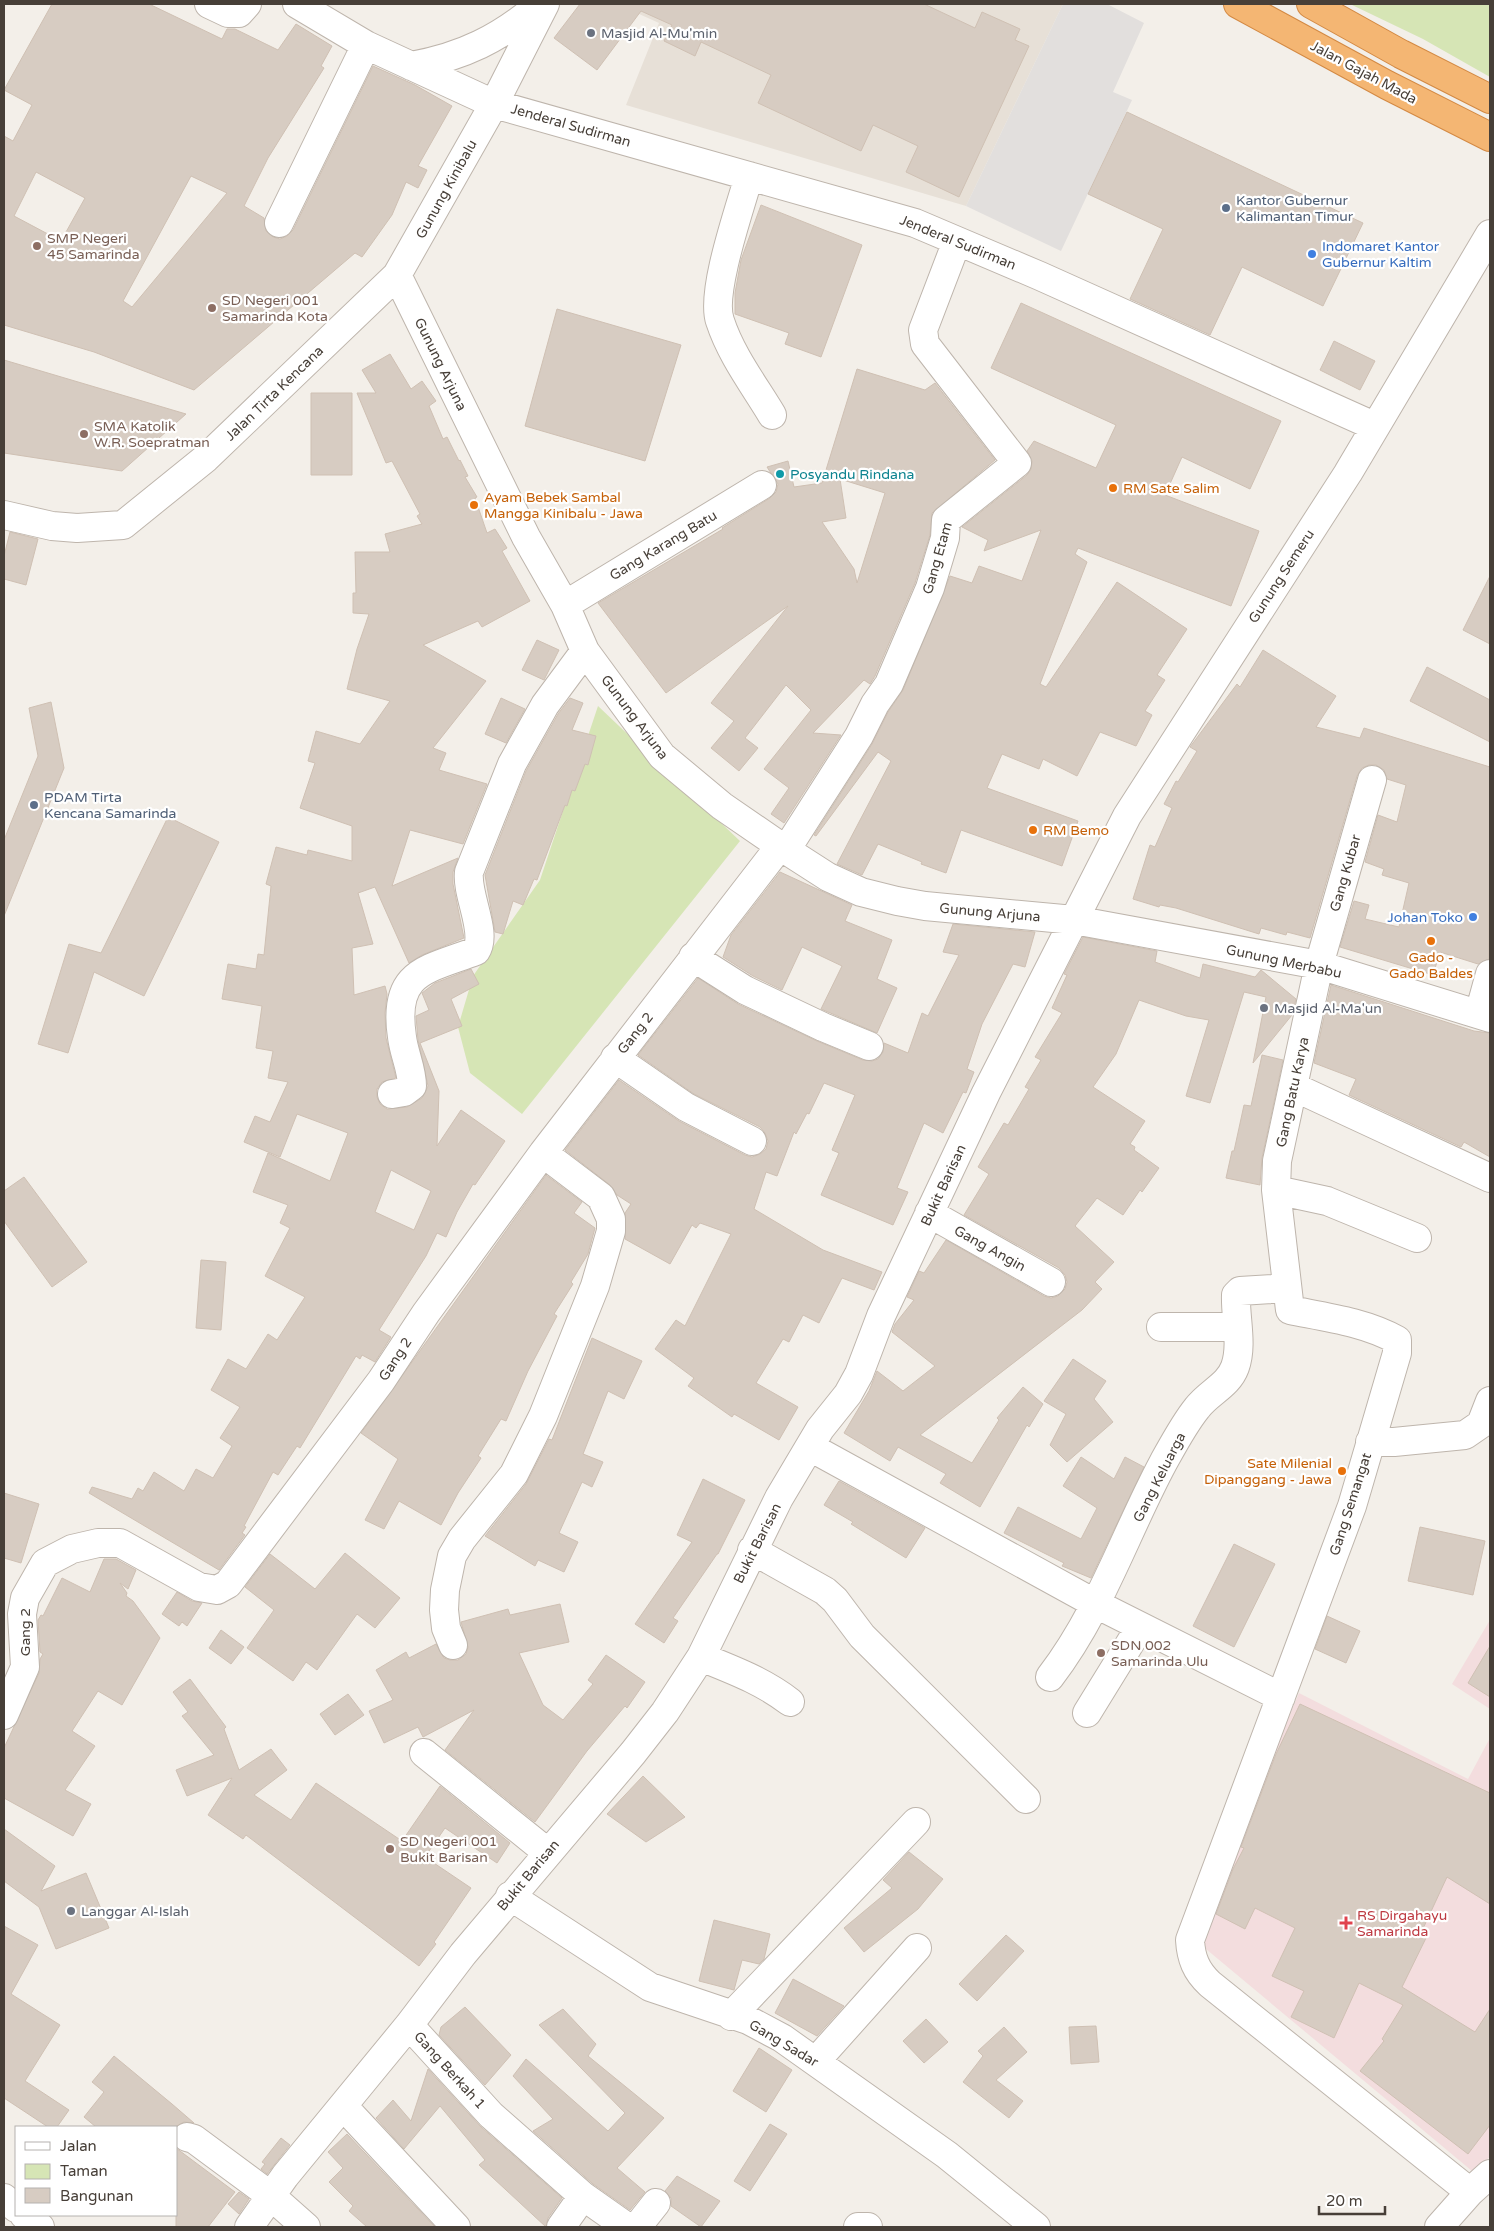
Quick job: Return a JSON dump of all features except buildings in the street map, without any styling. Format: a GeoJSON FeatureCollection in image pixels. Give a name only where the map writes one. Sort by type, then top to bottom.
{"type":"FeatureCollection","features":[{"type":"Feature","properties":{"kind":"highway","name":"Jalan Gajah Mada"},"geometry":{"type":"LineString","coordinates":[[1238,4],[1387,85],[1490,137]]}},
{"type":"Feature","properties":{"kind":"highway"},"geometry":{"type":"LineString","coordinates":[[1311,4],[1401,54],[1490,99]]}},
{"type":"Feature","properties":{"kind":"street"},"geometry":{"type":"LineString","coordinates":[[209,4],[234,14],[239,13],[247,4]]}},
{"type":"Feature","properties":{"kind":"street","name":"Jenderal Sudirman"},"geometry":{"type":"LineString","coordinates":[[297,4],[366,45],[494,104],[915,223],[1374,426]]}},
{"type":"Feature","properties":{"kind":"street"},"geometry":{"type":"LineString","coordinates":[[411,66],[439,61],[468,52],[518,23],[540,4]]}},
{"type":"Feature","properties":{"kind":"street","name":"Gunung Kinibalu"},"geometry":{"type":"LineString","coordinates":[[398,275],[494,104],[545,4]]}},
{"type":"Feature","properties":{"kind":"street"},"geometry":{"type":"LineString","coordinates":[[279,223],[366,45]]}},
{"type":"Feature","properties":{"kind":"street"},"geometry":{"type":"LineString","coordinates":[[749,176],[717,298],[719,320],[737,357],[772,415]]}},
{"type":"Feature","properties":{"kind":"street","name":"Gunung Semeru"},"geometry":{"type":"LineString","coordinates":[[1074,920],[1127,816],[1348,473],[1374,426],[1420,353],[1490,234]]}},
{"type":"Feature","properties":{"kind":"street","name":"Gang Etam"},"geometry":{"type":"LineString","coordinates":[[783,848],[859,736],[875,704],[889,684],[930,588],[945,538],[946,520],[1018,463],[926,344],[923,330],[924,324],[957,240]]}},
{"type":"Feature","properties":{"kind":"street","name":"Jalan Tirta Kencana"},"geometry":{"type":"LineString","coordinates":[[4,515],[52,526],[77,528],[123,525],[206,458],[398,275]]}},
{"type":"Feature","properties":{"kind":"street","name":"Gunung Arjuna"},"geometry":{"type":"LineString","coordinates":[[398,275],[526,537],[565,605],[585,651],[662,756],[722,806],[783,848],[828,877],[861,892],[925,906],[1074,920]]}},
{"type":"Feature","properties":{"kind":"street","name":"Gang Karang Batu"},"geometry":{"type":"LineString","coordinates":[[565,605],[762,485]]}},
{"type":"Feature","properties":{"kind":"street"},"geometry":{"type":"LineString","coordinates":[[392,1094],[404,1092],[412,1086],[412,1074],[402,1038],[402,998],[407,986],[421,971],[476,951],[479,947],[480,935],[467,883],[468,872],[512,764],[545,706],[585,651]]}},
{"type":"Feature","properties":{"kind":"street","name":"Gang Kubar"},"geometry":{"type":"LineString","coordinates":[[1319,965],[1372,780]]}},
{"type":"Feature","properties":{"kind":"street","name":"Gang 2"},"geometry":{"type":"LineString","coordinates":[[4,1715],[25,1667],[22,1614],[26,1598],[45,1562],[72,1549],[98,1543],[120,1543],[199,1586],[217,1590],[228,1584],[381,1381],[426,1312],[543,1152],[693,957],[783,848]]}},
{"type":"Feature","properties":{"kind":"street","name":"Gunung Merbabu"},"geometry":{"type":"LineString","coordinates":[[1074,920],[1319,965],[1485,1016]]}},
{"type":"Feature","properties":{"kind":"street","name":"Bukit Barisan"},"geometry":{"type":"LineString","coordinates":[[249,2227],[285,2176],[409,2026],[510,1896],[638,1746],[687,1680],[701,1657],[752,1550],[810,1446],[859,1374],[880,1316],[1074,920]]}},
{"type":"Feature","properties":{"kind":"street"},"geometry":{"type":"LineString","coordinates":[[693,957],[745,990],[823,1027],[869,1046]]}},
{"type":"Feature","properties":{"kind":"street","name":"Gang Batu Karya"},"geometry":{"type":"LineString","coordinates":[[1319,965],[1277,1160],[1276,1190],[1290,1310],[1333,1317],[1397,1340],[1397,1353],[1370,1442]]}},
{"type":"Feature","properties":{"kind":"street"},"geometry":{"type":"LineString","coordinates":[[1485,1016],[1490,974]]}},
{"type":"Feature","properties":{"kind":"street"},"geometry":{"type":"LineString","coordinates":[[615,1058],[686,1107],[752,1141]]}},
{"type":"Feature","properties":{"kind":"street"},"geometry":{"type":"LineString","coordinates":[[1294,1087],[1490,1178]]}},
{"type":"Feature","properties":{"kind":"street"},"geometry":{"type":"LineString","coordinates":[[454,1645],[446,1628],[444,1610],[445,1590],[452,1556],[462,1539],[514,1474],[543,1416],[595,1286],[611,1231],[611,1219],[601,1197],[543,1152]]}},
{"type":"Feature","properties":{"kind":"street"},"geometry":{"type":"LineString","coordinates":[[1276,1190],[1326,1201],[1417,1238]]}},
{"type":"Feature","properties":{"kind":"street","name":"Gang Angin"},"geometry":{"type":"LineString","coordinates":[[929,1213],[1051,1282]]}},
{"type":"Feature","properties":{"kind":"street","name":"Gang Keluarga"},"geometry":{"type":"LineString","coordinates":[[1050,1677],[1072,1648],[1096,1604],[1164,1462],[1197,1407],[1232,1374],[1238,1350],[1236,1295],[1238,1292],[1287,1288]]}},
{"type":"Feature","properties":{"kind":"street"},"geometry":{"type":"LineString","coordinates":[[1162,1327],[1237,1327]]}},
{"type":"Feature","properties":{"kind":"street","name":"Gang Semangat"},"geometry":{"type":"LineString","coordinates":[[1470,2192],[1210,1984],[1203,1977],[1190,1955],[1190,1940],[1352,1506],[1370,1442],[1394,1442],[1465,1435],[1481,1424],[1490,1401]]}},
{"type":"Feature","properties":{"kind":"street"},"geometry":{"type":"LineString","coordinates":[[810,1446],[1096,1604],[1282,1697]]}},
{"type":"Feature","properties":{"kind":"street"},"geometry":{"type":"LineString","coordinates":[[752,1550],[824,1591],[835,1600],[862,1636],[1026,1799]]}},
{"type":"Feature","properties":{"kind":"street"},"geometry":{"type":"LineString","coordinates":[[1087,1713],[1140,1627]]}},
{"type":"Feature","properties":{"kind":"street"},"geometry":{"type":"LineString","coordinates":[[701,1657],[748,1676],[771,1688],[790,1702]]}},
{"type":"Feature","properties":{"kind":"street"},"geometry":{"type":"LineString","coordinates":[[424,1753],[547,1852]]}},
{"type":"Feature","properties":{"kind":"street"},"geometry":{"type":"LineString","coordinates":[[731,2016],[916,1822]]}},
{"type":"Feature","properties":{"kind":"street","name":"Gang Sadar"},"geometry":{"type":"LineString","coordinates":[[510,1896],[650,1987],[768,2030],[816,2061],[947,2155],[1036,2227]]}},
{"type":"Feature","properties":{"kind":"street"},"geometry":{"type":"LineString","coordinates":[[816,2061],[917,1948]]}},
{"type":"Feature","properties":{"kind":"street","name":"Gang Berkah 1"},"geometry":{"type":"LineString","coordinates":[[409,2026],[491,2116],[584,2196],[627,2227]]}},
{"type":"Feature","properties":{"kind":"street"},"geometry":{"type":"LineString","coordinates":[[343,2106],[456,2227]]}},
{"type":"Feature","properties":{"kind":"street"},"geometry":{"type":"LineString","coordinates":[[186,2137],[194,2139],[270,2196],[306,2227]]}},
{"type":"Feature","properties":{"kind":"street"},"geometry":{"type":"LineString","coordinates":[[1439,2227],[1470,2192],[1490,2174]]}},
{"type":"Feature","properties":{"kind":"street"},"geometry":{"type":"LineString","coordinates":[[561,2227],[584,2196]]}},
{"type":"Feature","properties":{"kind":"street"},"geometry":{"type":"LineString","coordinates":[[4,2198],[15,2207]]}},
{"type":"Feature","properties":{"kind":"street"},"geometry":{"type":"LineString","coordinates":[[637,2227],[656,2203]]}},
{"type":"Feature","properties":{"kind":"street"},"geometry":{"type":"LineString","coordinates":[[25,2216],[40,2227]]}},
{"type":"Feature","properties":{"kind":"shaded area"},"geometry":{"type":"Polygon","coordinates":[[[617,4],[1063,4],[966,206],[626,105],[659,23],[617,4]]]}},
{"type":"Feature","properties":{"kind":"shaded area"},"geometry":{"type":"Polygon","coordinates":[[[1063,4],[1107,4],[1144,23],[1113,92],[1132,100],[1061,251],[966,206],[1063,4]]]}},
{"type":"Feature","properties":{"kind":"shaded area"},"geometry":{"type":"Polygon","coordinates":[[[1490,1620],[1490,1709],[1452,1684],[1490,1620]]]}},
{"type":"Feature","properties":{"kind":"shaded area","name":"RS Dirgahayu Samarinda"},"geometry":{"type":"Polygon","coordinates":[[[1299,1693],[1468,1779],[1490,1738],[1490,2157],[1472,2171],[1206,1949],[1200,1933],[1205,1913],[1299,1693]]]}},
{"type":"Feature","properties":{"kind":"green space"},"geometry":{"type":"Polygon","coordinates":[[[1350,4],[1490,4],[1490,77],[1423,39],[1350,4]]]}},
{"type":"Feature","properties":{"kind":"green space"},"geometry":{"type":"Polygon","coordinates":[[[598,706],[740,841],[522,1114],[470,1073],[458,1027],[473,976],[540,880],[598,706]]]}},
{"type":"Feature","properties":{"kind":"place","name":"Masjid Al-Mu'min"},"geometry":{"type":"Point","coordinates":[591,33]}},
{"type":"Feature","properties":{"kind":"place","name":"Kantor Gubernur Kalimantan Timur"},"geometry":{"type":"Point","coordinates":[1226,208]}},
{"type":"Feature","properties":{"kind":"place","name":"SMP Negeri 45 Samarinda"},"geometry":{"type":"Point","coordinates":[37,246]}},
{"type":"Feature","properties":{"kind":"place","name":"Indomaret Kantor Gubernur Kaltim"},"geometry":{"type":"Point","coordinates":[1312,254]}},
{"type":"Feature","properties":{"kind":"place","name":"SD Negeri 001 Samarinda Kota"},"geometry":{"type":"Point","coordinates":[212,308]}},
{"type":"Feature","properties":{"kind":"place","name":"SMA Katolik W.R. Soepratman"},"geometry":{"type":"Point","coordinates":[84,434]}},
{"type":"Feature","properties":{"kind":"place","name":"Posyandu Rindana"},"geometry":{"type":"Point","coordinates":[780,474]}},
{"type":"Feature","properties":{"kind":"place","name":"RM Sate Salim"},"geometry":{"type":"Point","coordinates":[1113,488]}},
{"type":"Feature","properties":{"kind":"place","name":"Ayam Bebek Sambal Mangga Kinibalu - Jawa"},"geometry":{"type":"Point","coordinates":[474,505]}},
{"type":"Feature","properties":{"kind":"place","name":"PDAM Tirta Kencana Samarinda"},"geometry":{"type":"Point","coordinates":[34,805]}},
{"type":"Feature","properties":{"kind":"place","name":"RM Bemo"},"geometry":{"type":"Point","coordinates":[1033,830]}},
{"type":"Feature","properties":{"kind":"place","name":"Johan Toko"},"geometry":{"type":"Point","coordinates":[1473,917]}},
{"type":"Feature","properties":{"kind":"place","name":"Gado - Gado Baldes"},"geometry":{"type":"Point","coordinates":[1431,941]}},
{"type":"Feature","properties":{"kind":"place","name":"Masjid Al-Ma'un"},"geometry":{"type":"Point","coordinates":[1264,1008]}},
{"type":"Feature","properties":{"kind":"place","name":"Sate Milenial Dipanggang - Jawa"},"geometry":{"type":"Point","coordinates":[1342,1471]}},
{"type":"Feature","properties":{"kind":"place","name":"SDN 002 Samarinda Ulu"},"geometry":{"type":"Point","coordinates":[1101,1653]}},
{"type":"Feature","properties":{"kind":"place","name":"SD Negeri 001 Bukit Barisan"},"geometry":{"type":"Point","coordinates":[390,1849]}},
{"type":"Feature","properties":{"kind":"place","name":"Langgar Al-Islah"},"geometry":{"type":"Point","coordinates":[71,1911]}},
{"type":"Feature","properties":{"kind":"place","name":"RS Dirgahayu Samarinda"},"geometry":{"type":"Point","coordinates":[1346,1923]}}]}
